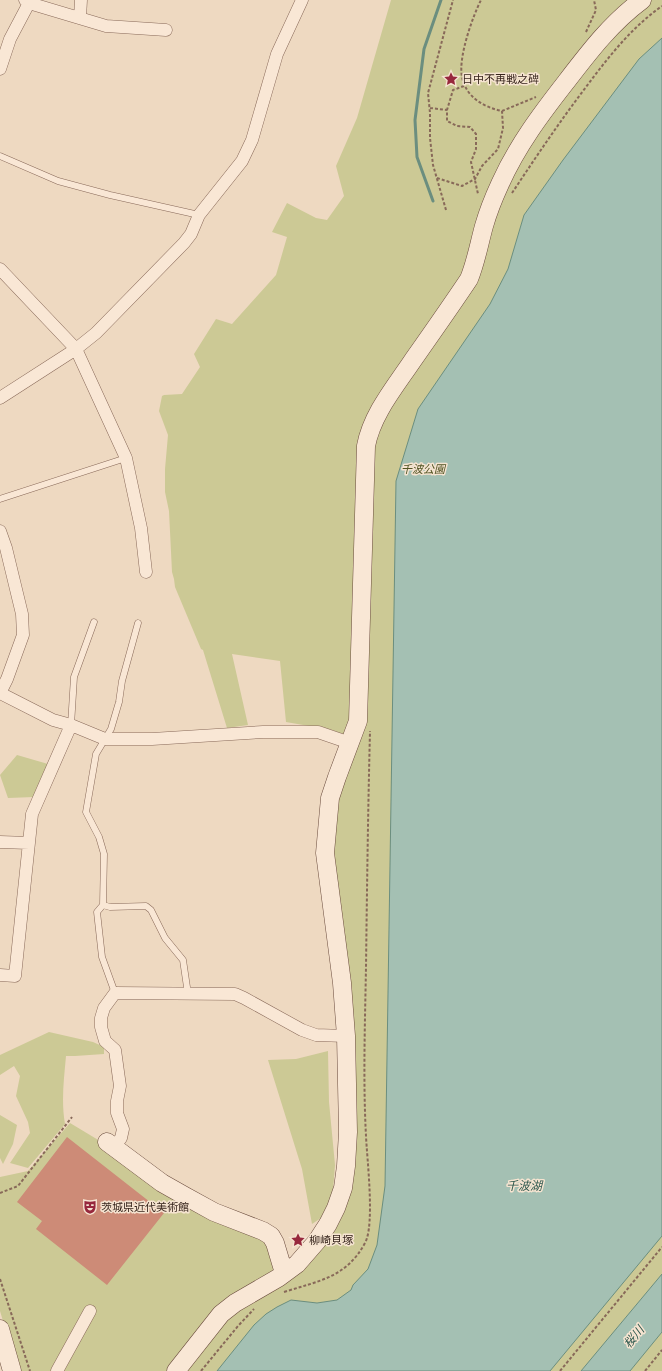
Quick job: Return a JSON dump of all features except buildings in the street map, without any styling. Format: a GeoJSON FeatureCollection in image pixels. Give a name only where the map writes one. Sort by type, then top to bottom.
{"type":"FeatureCollection","features":[{"type":"Feature","properties":{"kind":"street"},"geometry":{"type":"LineString","coordinates":[[80,18],[81,0]]}},
{"type":"Feature","properties":{"kind":"street"},"geometry":{"type":"LineString","coordinates":[[0,398],[76,349],[96,333],[184,243],[190,234],[198,215],[242,161],[252,140],[277,54],[302,0]]}},
{"type":"Feature","properties":{"kind":"street"},"geometry":{"type":"LineString","coordinates":[[176,1371],[221,1314],[235,1303],[266,1286],[298,1264],[317,1241],[328,1224],[336,1208],[343,1188],[348,1132],[346,1036],[342,983],[325,853],[330,798],[358,721],[366,446],[368,434],[374,420],[395,386],[469,279],[485,224],[500,184],[515,154],[534,122],[594,44],[611,26],[642,0]]}},
{"type":"Feature","properties":{"kind":"street"},"geometry":{"type":"LineString","coordinates":[[0,69],[10,39],[27,2],[106,26],[166,30]]}},
{"type":"Feature","properties":{"kind":"street"},"geometry":{"type":"LineString","coordinates":[[0,269],[76,349],[126,458],[141,528],[146,572]]}},
{"type":"Feature","properties":{"kind":"street"},"geometry":{"type":"LineString","coordinates":[[0,531],[6,548],[22,614],[23,635],[7,679],[0,693],[53,720],[71,725],[105,739],[152,739],[262,732],[318,732],[350,743]]}},
{"type":"Feature","properties":{"kind":"street"},"geometry":{"type":"LineString","coordinates":[[0,975],[15,976],[32,814],[71,725]]}},
{"type":"Feature","properties":{"kind":"street"},"geometry":{"type":"LineString","coordinates":[[0,842],[28,843]]}},
{"type":"Feature","properties":{"kind":"street"},"geometry":{"type":"LineString","coordinates":[[284,1273],[275,1242],[271,1236],[214,1212],[184,1196],[162,1183],[111,1145],[121,1138],[123,1129],[118,1114],[117,1101],[120,1086],[115,1050],[105,1041],[101,1027],[101,1018],[104,1008],[115,993],[234,994],[302,1030],[316,1035],[346,1036]]}},
{"type":"Feature","properties":{"kind":"street"},"geometry":{"type":"LineString","coordinates":[[57,1371],[90,1311]]}},
{"type":"Feature","properties":{"kind":"street"},"geometry":{"type":"LineString","coordinates":[[0,1329],[12,1371]]}},
{"type":"Feature","properties":{"kind":"lane"},"geometry":{"type":"LineString","coordinates":[[0,156],[58,181],[110,195],[198,215]]}},
{"type":"Feature","properties":{"kind":"lane"},"geometry":{"type":"LineString","coordinates":[[0,499],[126,458]]}},
{"type":"Feature","properties":{"kind":"lane"},"geometry":{"type":"LineString","coordinates":[[71,725],[74,677],[94,622]]}},
{"type":"Feature","properties":{"kind":"lane"},"geometry":{"type":"LineString","coordinates":[[115,993],[102,957],[97,912],[103,905],[104,854],[99,837],[86,812],[96,754],[111,729],[138,623]]}},
{"type":"Feature","properties":{"kind":"lane"},"geometry":{"type":"LineString","coordinates":[[103,905],[110,907],[146,906],[151,910],[165,938],[183,960],[188,994]]}},
{"type":"Feature","properties":{"kind":"path"},"geometry":{"type":"LineString","coordinates":[[446,210],[433,165],[428,93],[453,0]]}},
{"type":"Feature","properties":{"kind":"path"},"geometry":{"type":"LineString","coordinates":[[481,0],[472,18],[463,56],[461,76],[464,86],[478,102],[490,108],[502,110],[537,97]]}},
{"type":"Feature","properties":{"kind":"path"},"geometry":{"type":"LineString","coordinates":[[584,36],[596,10],[594,0]]}},
{"type":"Feature","properties":{"kind":"path"},"geometry":{"type":"LineString","coordinates":[[510,196],[542,146],[599,70],[636,26],[662,6]]}},
{"type":"Feature","properties":{"kind":"path"},"geometry":{"type":"LineString","coordinates":[[464,86],[453,90],[447,110],[447,121],[457,126],[470,127],[476,134],[476,149],[471,162],[478,194]]}},
{"type":"Feature","properties":{"kind":"path"},"geometry":{"type":"LineString","coordinates":[[430,108],[447,110]]}},
{"type":"Feature","properties":{"kind":"path"},"geometry":{"type":"LineString","coordinates":[[437,178],[462,186],[475,179],[482,166],[498,149],[503,128],[502,110]]}},
{"type":"Feature","properties":{"kind":"path"},"geometry":{"type":"LineString","coordinates":[[282,1292],[314,1284],[333,1276],[345,1268],[356,1257],[366,1242],[370,1224],[366,1135],[365,1047],[370,731]]}},
{"type":"Feature","properties":{"kind":"path"},"geometry":{"type":"LineString","coordinates":[[0,1193],[18,1186],[72,1117]]}},
{"type":"Feature","properties":{"kind":"path"},"geometry":{"type":"LineString","coordinates":[[560,1371],[662,1247]]}},
{"type":"Feature","properties":{"kind":"path"},"geometry":{"type":"LineString","coordinates":[[0,1279],[30,1371]]}},
{"type":"Feature","properties":{"kind":"path"},"geometry":{"type":"LineString","coordinates":[[201,1371],[238,1326],[259,1305]]}},
{"type":"Feature","properties":{"kind":"path"},"geometry":{"type":"LineString","coordinates":[[645,1371],[662,1350]]}},
{"type":"Feature","properties":{"kind":"green space","name":"千波公園"},"geometry":{"type":"Polygon","coordinates":[[[391,0],[662,0],[662,1371],[18,1371],[0,1311],[0,1177],[28,1171],[70,1123],[268,1242],[286,1279],[346,1200],[332,850],[337,797],[356,740],[332,730],[286,722],[280,661],[232,654],[248,725],[227,728],[203,650],[201,649],[175,587],[172,572],[169,511],[165,492],[165,469],[168,435],[159,411],[162,396],[182,394],[200,367],[194,354],[216,319],[232,324],[276,275],[287,237],[272,232],[287,203],[316,218],[327,220],[344,196],[336,166],[357,118],[391,0]]]}},
{"type":"Feature","properties":{"kind":"green space"},"geometry":{"type":"Polygon","coordinates":[[[17,755],[48,764],[34,797],[8,798],[0,775],[17,755]]]}},
{"type":"Feature","properties":{"kind":"green space"},"geometry":{"type":"Polygon","coordinates":[[[49,1032],[93,1042],[104,1047],[104,1054],[66,1056],[63,1098],[65,1124],[28,1168],[10,1163],[30,1133],[28,1122],[16,1096],[20,1076],[14,1066],[0,1075],[0,1055],[49,1032]]]}},
{"type":"Feature","properties":{"kind":"green space"},"geometry":{"type":"Polygon","coordinates":[[[328,1051],[329,1102],[335,1165],[333,1191],[324,1216],[312,1224],[302,1169],[268,1060],[296,1059],[328,1051]]]}},
{"type":"Feature","properties":{"kind":"green space"},"geometry":{"type":"Polygon","coordinates":[[[0,1115],[17,1125],[13,1144],[3,1164],[0,1158],[0,1115]]]}},
{"type":"Feature","properties":{"kind":"water","name":"千波湖"},"geometry":{"type":"Polygon","coordinates":[[[662,38],[662,1236],[550,1371],[217,1371],[254,1325],[266,1314],[277,1307],[291,1300],[317,1303],[337,1300],[351,1290],[353,1285],[368,1269],[377,1245],[385,1186],[396,481],[418,409],[490,304],[508,269],[524,215],[563,160],[639,59],[662,38]]]}},
{"type":"Feature","properties":{"kind":"water","name":"桜川"},"geometry":{"type":"Polygon","coordinates":[[[662,1274],[662,1332],[630,1371],[581,1371],[662,1274]]]}},
{"type":"Feature","properties":{"kind":"waterway"},"geometry":{"type":"LineString","coordinates":[[433,201],[417,157],[415,120],[424,49],[441,0]]}},
{"type":"Feature","properties":{"kind":"place","name":"日中不再戦之碑"},"geometry":{"type":"Point","coordinates":[451,79]}},
{"type":"Feature","properties":{"kind":"place","name":"茨城県近代美術館"},"geometry":{"type":"Point","coordinates":[90,1207]}},
{"type":"Feature","properties":{"kind":"place","name":"柳崎貝塚"},"geometry":{"type":"Point","coordinates":[298,1240]}}]}
